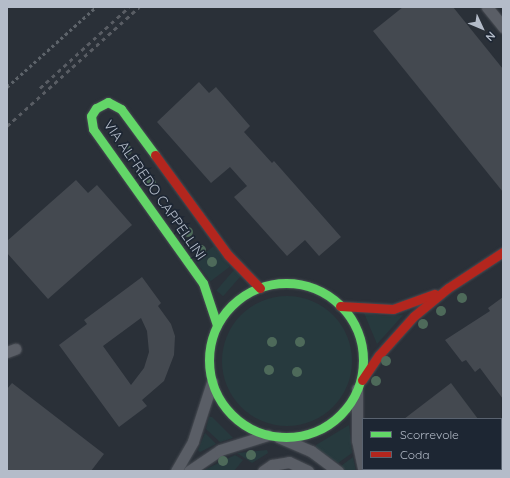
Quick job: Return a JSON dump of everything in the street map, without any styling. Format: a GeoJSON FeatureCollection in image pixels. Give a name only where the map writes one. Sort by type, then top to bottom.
{"type":"FeatureCollection","features":[{"type":"Feature","properties":{"kind":"street"},"geometry":{"type":"LineString","coordinates":[[487,7],[503,27]]}},
{"type":"Feature","properties":{"kind":"street","name":"VIA ALFREDO CAPPELLINI"},"geometry":{"type":"LineString","coordinates":[[217,325],[203,283],[93,129],[90,120],[96,108],[108,102],[121,108],[228,255],[260,288]]}},
{"type":"Feature","properties":{"kind":"street"},"geometry":{"type":"LineString","coordinates":[[189,471],[220,450],[273,436],[300,436],[326,426],[342,412],[379,354],[414,316],[448,288],[503,252]]}},
{"type":"Feature","properties":{"kind":"street"},"geometry":{"type":"LineString","coordinates":[[338,471],[311,451],[249,428],[233,416],[220,401],[212,382],[209,351],[217,325],[237,301],[260,288],[286,283],[306,286],[324,293],[340,306],[351,319],[360,339],[363,362],[358,387],[357,440],[362,465]]}},
{"type":"Feature","properties":{"kind":"street"},"geometry":{"type":"LineString","coordinates":[[340,306],[393,309],[448,288]]}},
{"type":"Feature","properties":{"kind":"street"},"geometry":{"type":"LineString","coordinates":[[176,471],[193,441],[212,382]]}},
{"type":"Feature","properties":{"kind":"street"},"geometry":{"type":"LineString","coordinates":[[263,471],[272,465],[289,462],[308,471]]}},
{"type":"Feature","properties":{"kind":"path"},"geometry":{"type":"LineString","coordinates":[[7,87],[96,7]]}},
{"type":"Feature","properties":{"kind":"green space"},"geometry":{"type":"Polygon","coordinates":[[[214,246],[230,267],[210,281],[195,260],[214,246]]]}},
{"type":"Feature","properties":{"kind":"green space"},"geometry":{"type":"Polygon","coordinates":[[[234,270],[241,276],[223,296],[216,290],[234,270]]]}},
{"type":"Feature","properties":{"kind":"green space"},"geometry":{"type":"Polygon","coordinates":[[[293,296],[318,303],[333,315],[345,330],[351,348],[351,374],[345,392],[333,407],[318,419],[300,425],[281,426],[256,419],[241,407],[229,392],[223,374],[222,355],[229,330],[241,315],[256,303],[274,297],[293,296]]]}},
{"type":"Feature","properties":{"kind":"green space"},"geometry":{"type":"Polygon","coordinates":[[[364,313],[385,316],[403,315],[377,344],[364,313]]]}},
{"type":"Feature","properties":{"kind":"green space"},"geometry":{"type":"Polygon","coordinates":[[[209,417],[212,417],[233,438],[220,442],[206,429],[209,417]]]}},
{"type":"Feature","properties":{"kind":"green space"},"geometry":{"type":"Polygon","coordinates":[[[349,425],[352,453],[338,463],[316,448],[316,445],[349,425]]]}},
{"type":"Feature","properties":{"kind":"green space"},"geometry":{"type":"Polygon","coordinates":[[[205,433],[216,444],[200,452],[198,450],[205,433]]]}},
{"type":"Feature","properties":{"kind":"green space"},"geometry":{"type":"Polygon","coordinates":[[[267,450],[268,453],[252,463],[237,453],[267,450]]]}},
{"type":"Feature","properties":{"kind":"green space"},"geometry":{"type":"Polygon","coordinates":[[[235,455],[243,460],[234,471],[202,471],[235,455]]]}},
{"type":"Feature","properties":{"kind":"green space"},"geometry":{"type":"Polygon","coordinates":[[[353,457],[356,471],[346,471],[341,466],[353,457]]]}},
{"type":"Feature","properties":{"kind":"building"},"geometry":{"type":"Polygon","coordinates":[[[403,7],[453,7],[503,69],[503,192],[373,31],[403,7]]]}},
{"type":"Feature","properties":{"kind":"building"},"geometry":{"type":"Polygon","coordinates":[[[199,82],[209,93],[216,87],[250,126],[244,132],[272,163],[274,161],[341,237],[319,256],[305,240],[287,256],[234,197],[247,186],[230,167],[211,183],[157,122],[199,82]]]}},
{"type":"Feature","properties":{"kind":"building"},"geometry":{"type":"Polygon","coordinates":[[[76,180],[88,193],[97,185],[132,225],[48,299],[7,253],[7,241],[76,180]]]}},
{"type":"Feature","properties":{"kind":"building"},"geometry":{"type":"Polygon","coordinates":[[[142,277],[161,303],[158,306],[171,324],[175,336],[174,355],[164,381],[142,400],[147,406],[119,427],[59,345],[87,324],[84,320],[142,277]],[[141,318],[103,346],[131,385],[144,368],[149,352],[147,331],[141,318]]]}},
{"type":"Feature","properties":{"kind":"building"},"geometry":{"type":"Polygon","coordinates":[[[503,297],[503,399],[480,368],[475,372],[466,360],[462,362],[445,340],[490,311],[488,308],[503,297]]]}},
{"type":"Feature","properties":{"kind":"building"},"geometry":{"type":"Polygon","coordinates":[[[12,383],[104,454],[91,471],[7,471],[7,389],[12,383]]]}},
{"type":"Feature","properties":{"kind":"building"},"geometry":{"type":"Polygon","coordinates":[[[451,383],[477,418],[405,418],[451,383]]]}},
{"type":"Feature","properties":{"kind":"railway"},"geometry":{"type":"LineString","coordinates":[[40,88],[129,7]]}},
{"type":"Feature","properties":{"kind":"railway"},"geometry":{"type":"LineString","coordinates":[[7,126],[139,7]]}},
{"type":"Feature","properties":{"kind":"traffic: fast"},"geometry":{"type":"LineString","coordinates":[[155,155],[121,109],[108,102],[96,108],[91,116],[93,129],[203,283],[217,325]]}},
{"type":"Feature","properties":{"kind":"traffic: fast"},"geometry":{"type":"LineString","coordinates":[[278,283],[294,283],[308,286],[322,292],[335,300],[346,311],[360,338],[363,360],[362,375],[354,396],[346,409],[335,420],[308,434],[294,437],[278,437],[264,434],[250,428],[237,420],[226,409],[212,382],[209,368],[209,352],[212,338],[218,324],[226,311],[237,300],[264,286],[278,283]]}},
{"type":"Feature","properties":{"kind":"traffic: jam"},"geometry":{"type":"LineString","coordinates":[[155,155],[228,255],[260,288]]}},
{"type":"Feature","properties":{"kind":"traffic: jam"},"geometry":{"type":"LineString","coordinates":[[362,380],[379,355],[414,316],[448,288],[503,252]]}},
{"type":"Feature","properties":{"kind":"traffic: jam"},"geometry":{"type":"LineString","coordinates":[[340,306],[393,309],[434,294]]}}]}
